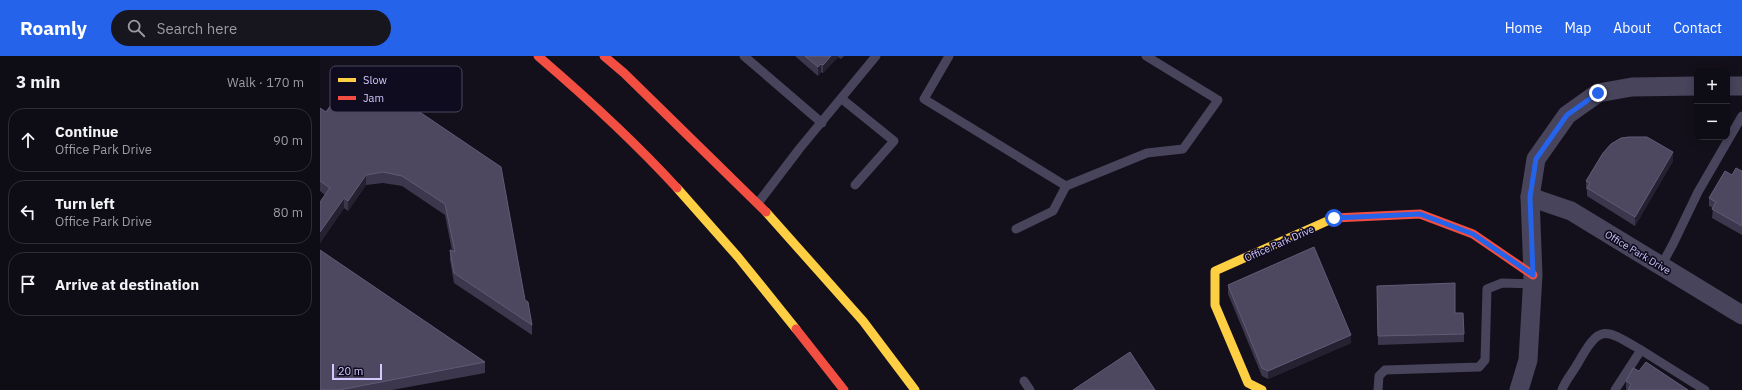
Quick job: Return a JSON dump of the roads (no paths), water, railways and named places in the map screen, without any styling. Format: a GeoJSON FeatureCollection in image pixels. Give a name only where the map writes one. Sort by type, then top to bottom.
{"type":"FeatureCollection","features":[{"type":"Feature","properties":{"kind":"main road"},"geometry":{"type":"LineString","coordinates":[[538,56],[579,89],[645,153],[718,233],[798,330],[844,390]]}},
{"type":"Feature","properties":{"kind":"main road"},"geometry":{"type":"LineString","coordinates":[[604,56],[624,73],[758,203],[862,321],[915,390]]}},
{"type":"Feature","properties":{"kind":"main road","name":"Office Park Drive"},"geometry":{"type":"LineString","coordinates":[[1262,390],[1248,383],[1215,305],[1215,271],[1334,218],[1420,214],[1473,234],[1533,279]]}},
{"type":"Feature","properties":{"kind":"street"},"geometry":{"type":"LineString","coordinates":[[1519,390],[1528,360],[1533,279],[1530,197],[1536,159],[1567,115],[1598,93],[1632,87],[1694,86]]}},
{"type":"Feature","properties":{"kind":"street"},"geometry":{"type":"LineString","coordinates":[[1730,86],[1742,86]]}},
{"type":"Feature","properties":{"kind":"street","name":"Office Park Drive"},"geometry":{"type":"LineString","coordinates":[[1530,197],[1570,211],[1742,315]]}},
{"type":"Feature","properties":{"kind":"lane"},"geometry":{"type":"LineString","coordinates":[[744,56],[822,123]]}},
{"type":"Feature","properties":{"kind":"lane"},"geometry":{"type":"LineString","coordinates":[[758,203],[876,56]]}},
{"type":"Feature","properties":{"kind":"lane"},"geometry":{"type":"LineString","coordinates":[[950,56],[924,99],[1066,186]]}},
{"type":"Feature","properties":{"kind":"lane"},"geometry":{"type":"LineString","coordinates":[[1016,229],[1052,211],[1066,186],[1147,153],[1184,149],[1218,100],[1146,56]]}},
{"type":"Feature","properties":{"kind":"lane"},"geometry":{"type":"LineString","coordinates":[[842,99],[894,141],[855,185]]}},
{"type":"Feature","properties":{"kind":"lane"},"geometry":{"type":"LineString","coordinates":[[1661,266],[1698,192],[1742,116]]}},
{"type":"Feature","properties":{"kind":"lane"},"geometry":{"type":"LineString","coordinates":[[1378,390],[1379,376],[1384,370],[1479,367],[1485,360],[1487,289],[1502,283],[1533,279]]}},
{"type":"Feature","properties":{"kind":"lane"},"geometry":{"type":"LineString","coordinates":[[1562,390],[1594,337],[1606,333],[1615,335],[1705,390]]}},
{"type":"Feature","properties":{"kind":"lane"},"geometry":{"type":"LineString","coordinates":[[1614,390],[1640,350]]}},
{"type":"Feature","properties":{"kind":"lane"},"geometry":{"type":"LineString","coordinates":[[1024,381],[1030,390]]}}]}
